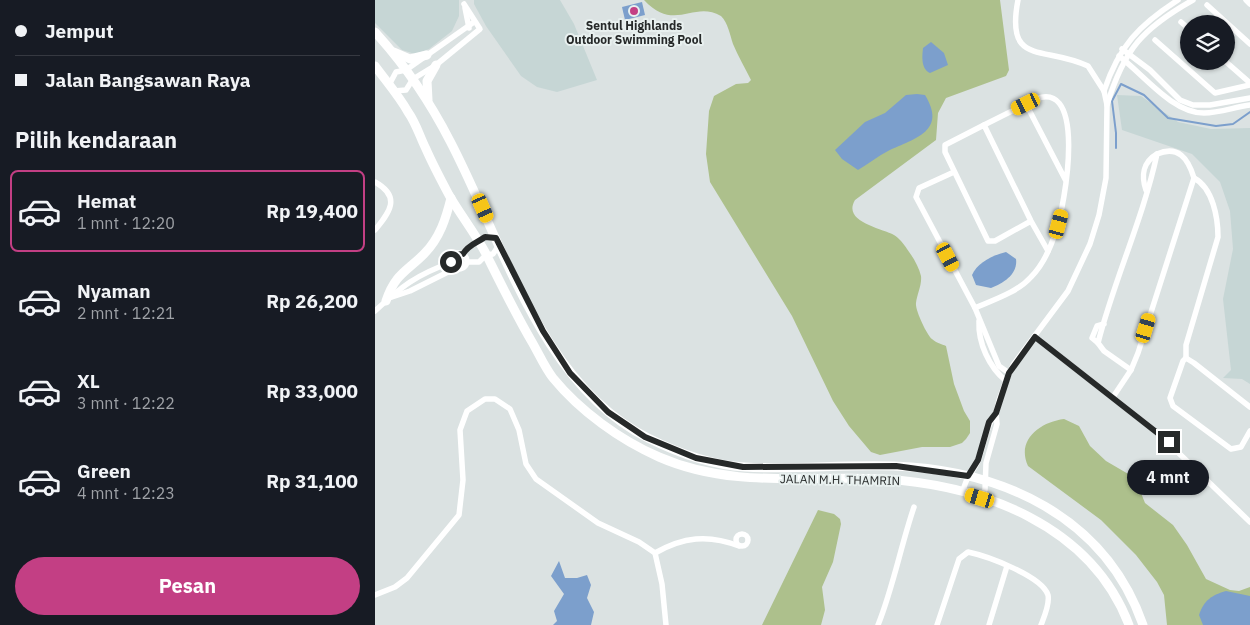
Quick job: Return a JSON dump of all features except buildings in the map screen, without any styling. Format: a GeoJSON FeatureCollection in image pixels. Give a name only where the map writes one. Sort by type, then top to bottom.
{"type":"FeatureCollection","features":[{"type":"Feature","properties":{"kind":"main road","name":"JALAN M.H. THAMRIN"},"geometry":{"type":"LineString","coordinates":[[375,32],[413,79],[431,107],[465,171],[546,336],[570,373],[608,412],[645,437],[696,458],[743,467],[896,466],[984,480],[1041,503],[1059,514],[1091,541],[1120,577],[1143,625]]}},
{"type":"Feature","properties":{"kind":"main road"},"geometry":{"type":"LineString","coordinates":[[390,49],[399,56],[410,59],[427,55]]}},
{"type":"Feature","properties":{"kind":"main road"},"geometry":{"type":"LineString","coordinates":[[431,107],[426,90],[431,72],[436,65]]}},
{"type":"Feature","properties":{"kind":"main road","name":"JALAN M.H. THAMRIN"},"geometry":{"type":"LineString","coordinates":[[375,66],[409,113],[451,198],[480,242],[508,299],[552,377],[594,417],[639,447],[686,467],[738,478],[799,480],[881,479],[911,482],[980,498],[1040,522],[1061,535],[1081,551],[1097,568],[1111,588],[1129,625]]}},
{"type":"Feature","properties":{"kind":"main road"},"geometry":{"type":"LineString","coordinates":[[388,299],[393,282],[425,253],[440,233],[451,198]]}},
{"type":"Feature","properties":{"kind":"street"},"geometry":{"type":"LineString","coordinates":[[963,493],[964,484],[978,460],[989,422],[996,413],[1009,373],[1068,291],[1095,229],[1106,178],[1107,106],[1104,91],[1088,66],[1030,50],[1019,43],[1015,34],[1019,0]]}},
{"type":"Feature","properties":{"kind":"street"},"geometry":{"type":"LineString","coordinates":[[1104,91],[1122,50],[1142,25],[1178,0]]}},
{"type":"Feature","properties":{"kind":"street"},"geometry":{"type":"LineString","coordinates":[[1107,106],[1114,82],[1128,54],[1150,27],[1193,0]]}},
{"type":"Feature","properties":{"kind":"street"},"geometry":{"type":"LineString","coordinates":[[1246,0],[1250,4]]}},
{"type":"Feature","properties":{"kind":"street"},"geometry":{"type":"LineString","coordinates":[[464,2],[480,29],[436,65],[413,79],[406,90],[392,88],[396,72],[406,70],[475,22]]}},
{"type":"Feature","properties":{"kind":"street"},"geometry":{"type":"LineString","coordinates":[[464,2],[468,27],[473,33]]}},
{"type":"Feature","properties":{"kind":"street"},"geometry":{"type":"LineString","coordinates":[[1207,5],[1250,44]]}},
{"type":"Feature","properties":{"kind":"street"},"geometry":{"type":"LineString","coordinates":[[1155,40],[1215,93],[1250,84]]}},
{"type":"Feature","properties":{"kind":"street"},"geometry":{"type":"LineString","coordinates":[[1122,50],[1151,70],[1180,100],[1193,105],[1210,105],[1250,98]]}},
{"type":"Feature","properties":{"kind":"street"},"geometry":{"type":"LineString","coordinates":[[1119,56],[1179,107],[1199,113],[1250,105]]}},
{"type":"Feature","properties":{"kind":"street"},"geometry":{"type":"LineString","coordinates":[[1133,67],[1138,62]]}},
{"type":"Feature","properties":{"kind":"street"},"geometry":{"type":"LineString","coordinates":[[1235,70],[1250,84]]}},
{"type":"Feature","properties":{"kind":"street"},"geometry":{"type":"LineString","coordinates":[[1154,86],[1159,80]]}},
{"type":"Feature","properties":{"kind":"street"},"geometry":{"type":"LineString","coordinates":[[975,308],[1027,282],[1037,271],[1048,250],[1062,212],[1069,141],[1062,106],[1056,99],[1044,96],[945,145],[944,150],[988,241],[995,241],[1031,221]]}},
{"type":"Feature","properties":{"kind":"street"},"geometry":{"type":"LineString","coordinates":[[1026,104],[1066,181]]}},
{"type":"Feature","properties":{"kind":"street"},"geometry":{"type":"LineString","coordinates":[[984,125],[1031,221],[1048,250]]}},
{"type":"Feature","properties":{"kind":"street"},"geometry":{"type":"LineString","coordinates":[[1113,397],[1131,370],[1141,345],[1194,178],[1188,161],[1181,154],[1173,151],[1157,154],[1098,344],[1104,351],[1131,370]]}},
{"type":"Feature","properties":{"kind":"street"},"geometry":{"type":"LineString","coordinates":[[954,172],[919,188],[915,194],[975,308],[999,366],[1009,373]]}},
{"type":"Feature","properties":{"kind":"street"},"geometry":{"type":"LineString","coordinates":[[1194,178],[1201,182],[1209,196],[1217,221],[1218,238],[1186,345],[1186,358],[1181,365],[1170,398],[1173,406],[1231,449],[1241,447],[1250,431]]}},
{"type":"Feature","properties":{"kind":"street"},"geometry":{"type":"LineString","coordinates":[[375,182],[389,196],[392,205],[390,212],[375,230]]}},
{"type":"Feature","properties":{"kind":"street"},"geometry":{"type":"LineString","coordinates":[[463,254],[469,245],[480,242],[485,237],[498,241],[493,254],[486,255],[479,262],[467,262]]}},
{"type":"Feature","properties":{"kind":"street"},"geometry":{"type":"LineString","coordinates":[[375,312],[407,282],[431,269],[451,262],[456,254],[463,254]]}},
{"type":"Feature","properties":{"kind":"street"},"geometry":{"type":"LineString","coordinates":[[463,254],[467,262]]}},
{"type":"Feature","properties":{"kind":"street"},"geometry":{"type":"LineString","coordinates":[[451,262],[456,268]]}},
{"type":"Feature","properties":{"kind":"street"},"geometry":{"type":"LineString","coordinates":[[388,299],[456,268],[463,268],[467,262]]}},
{"type":"Feature","properties":{"kind":"street"},"geometry":{"type":"LineString","coordinates":[[431,269],[436,278]]}},
{"type":"Feature","properties":{"kind":"street"},"geometry":{"type":"LineString","coordinates":[[979,321],[978,331],[994,371],[1006,381]]}},
{"type":"Feature","properties":{"kind":"street"},"geometry":{"type":"LineString","coordinates":[[1035,337],[1180,452],[1250,522]]}},
{"type":"Feature","properties":{"kind":"street"},"geometry":{"type":"LineString","coordinates":[[986,352],[993,350]]}},
{"type":"Feature","properties":{"kind":"street"},"geometry":{"type":"LineString","coordinates":[[1186,358],[1250,406]]}},
{"type":"Feature","properties":{"kind":"street"},"geometry":{"type":"LineString","coordinates":[[375,595],[402,583],[459,515],[463,494],[459,430],[462,420],[467,411],[485,399],[495,399],[503,403],[515,416],[526,464],[536,479],[598,522],[639,542],[655,553],[663,584],[666,625]]}},
{"type":"Feature","properties":{"kind":"street"},"geometry":{"type":"LineString","coordinates":[[980,498],[985,490],[986,462],[997,424],[996,413]]}},
{"type":"Feature","properties":{"kind":"street"},"geometry":{"type":"LineString","coordinates":[[878,625],[914,507]]}},
{"type":"Feature","properties":{"kind":"street"},"geometry":{"type":"LineString","coordinates":[[655,553],[674,543],[697,537],[713,538],[739,546]]}},
{"type":"Feature","properties":{"kind":"street"},"geometry":{"type":"LineString","coordinates":[[937,625],[959,559],[964,553],[975,554],[1027,574],[1046,590],[1048,601],[1041,625]]}},
{"type":"Feature","properties":{"kind":"street"},"geometry":{"type":"LineString","coordinates":[[989,625],[1007,566]]}},
{"type":"Feature","properties":{"kind":"shaded area"},"geometry":{"type":"Polygon","coordinates":[[[375,0],[459,0],[459,16],[452,31],[429,49],[415,54],[402,50],[375,23],[375,0]]]}},
{"type":"Feature","properties":{"kind":"shaded area"},"geometry":{"type":"Polygon","coordinates":[[[474,0],[560,0],[574,24],[597,80],[557,92],[537,87],[521,76],[486,26],[474,4],[474,0]]]}},
{"type":"Feature","properties":{"kind":"shaded area"},"geometry":{"type":"Polygon","coordinates":[[[1117,95],[1141,96],[1178,122],[1211,129],[1250,128],[1250,384],[1242,379],[1223,378],[1231,370],[1223,299],[1233,249],[1230,211],[1220,182],[1192,154],[1122,130],[1117,95]]]}},
{"type":"Feature","properties":{"kind":"green space"},"geometry":{"type":"Polygon","coordinates":[[[644,0],[1000,0],[1009,70],[1006,76],[946,98],[938,113],[936,140],[855,200],[852,208],[858,219],[898,238],[914,259],[921,276],[916,303],[917,311],[930,337],[935,342],[946,346],[954,384],[964,411],[970,421],[970,433],[962,443],[950,447],[922,447],[880,455],[871,452],[849,426],[833,401],[792,316],[710,182],[706,154],[709,111],[714,96],[736,84],[748,83],[751,80],[733,44],[729,29],[721,16],[711,12],[665,14],[655,10],[644,0]]]}},
{"type":"Feature","properties":{"kind":"green space"},"geometry":{"type":"Polygon","coordinates":[[[1064,419],[1079,426],[1090,446],[1106,461],[1130,475],[1137,483],[1145,503],[1173,525],[1187,545],[1206,579],[1230,590],[1239,591],[1250,587],[1250,625],[1167,625],[1164,595],[1157,582],[1136,555],[1101,520],[1028,466],[1025,448],[1028,440],[1039,428],[1064,419]]]}},
{"type":"Feature","properties":{"kind":"green space"},"geometry":{"type":"Polygon","coordinates":[[[818,510],[834,514],[840,519],[841,524],[833,562],[822,587],[825,610],[821,625],[762,625],[818,510]]]}},
{"type":"Feature","properties":{"kind":"water","name":"Sentul Highlands Outdoor Swimming Pool"},"geometry":{"type":"Polygon","coordinates":[[[642,2],[645,15],[625,20],[622,7],[642,2]]]}},
{"type":"Feature","properties":{"kind":"water"},"geometry":{"type":"Polygon","coordinates":[[[931,42],[944,53],[948,65],[930,73],[925,69],[922,55],[923,48],[931,42]]]}},
{"type":"Feature","properties":{"kind":"water"},"geometry":{"type":"Polygon","coordinates":[[[906,95],[925,95],[931,107],[932,117],[930,125],[918,137],[884,153],[858,170],[842,159],[835,150],[865,122],[885,113],[906,95]]]}},
{"type":"Feature","properties":{"kind":"water"},"geometry":{"type":"Polygon","coordinates":[[[1006,252],[1016,259],[1015,269],[1009,277],[991,288],[976,285],[972,275],[974,271],[991,257],[1006,252]]]}},
{"type":"Feature","properties":{"kind":"water"},"geometry":{"type":"Polygon","coordinates":[[[559,561],[565,578],[577,578],[587,575],[591,585],[587,598],[594,612],[591,625],[553,625],[557,621],[554,611],[564,594],[551,576],[559,561]]]}},
{"type":"Feature","properties":{"kind":"water"},"geometry":{"type":"Polygon","coordinates":[[[1226,591],[1250,596],[1250,625],[1203,625],[1199,615],[1203,605],[1213,596],[1226,591]]]}},
{"type":"Feature","properties":{"kind":"waterway"},"geometry":{"type":"LineString","coordinates":[[1116,148],[1112,101],[1121,84],[1144,95],[1168,118],[1216,126],[1233,124],[1250,112]]}},
{"type":"Feature","properties":{"kind":"place","name":"Sentul Highlands Outdoor Swimming Pool"},"geometry":{"type":"Point","coordinates":[634,11]}},
{"type":"Feature","properties":{"kind":"route"},"geometry":{"type":"LineString","coordinates":[[451,262],[454,255],[458,253],[463,254],[469,245],[480,242],[485,237],[496,238],[551,344],[570,373],[588,393],[608,412],[645,437],[696,458],[743,467],[896,466],[968,476],[978,460],[989,422],[996,413],[1009,373],[1035,337],[1169,442]]}}]}
